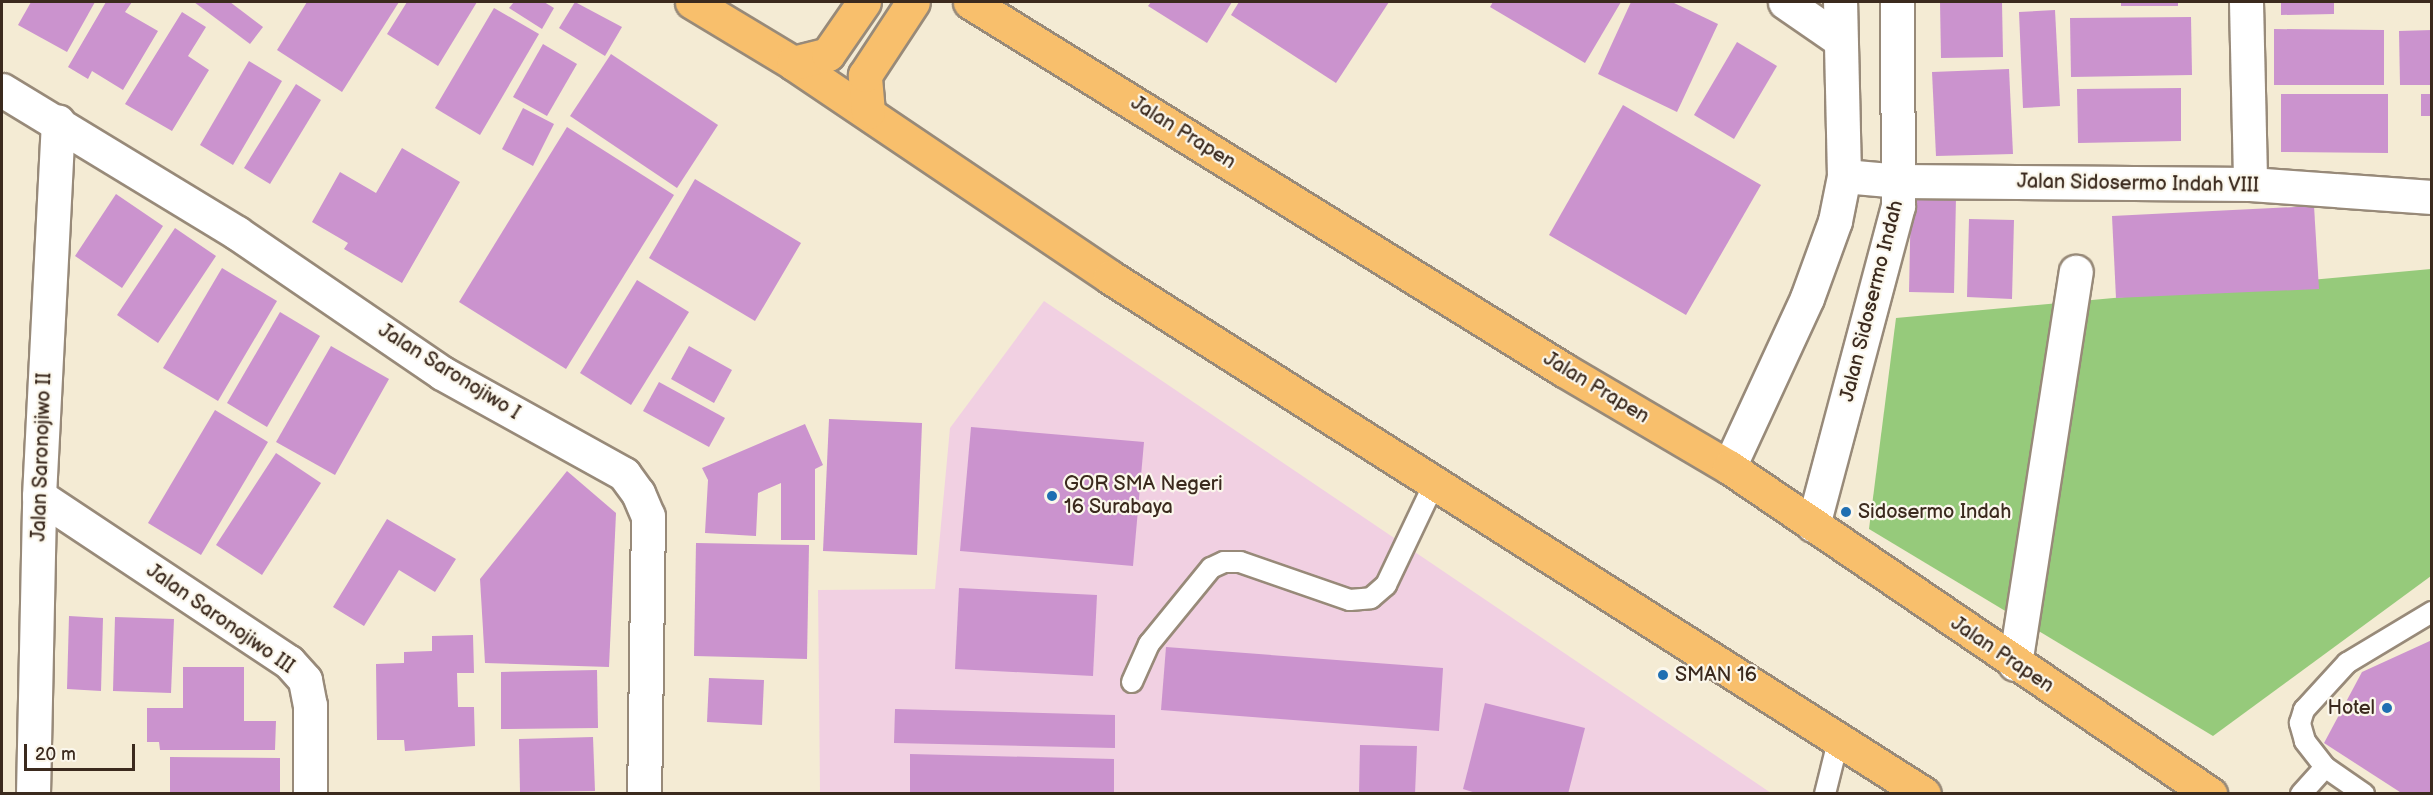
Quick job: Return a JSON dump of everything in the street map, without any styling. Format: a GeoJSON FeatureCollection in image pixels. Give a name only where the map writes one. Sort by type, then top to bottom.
{"type":"FeatureCollection","features":[{"type":"Feature","properties":{"kind":"main road"},"geometry":{"type":"LineString","coordinates":[[692,2],[793,63],[868,112],[1110,277],[1924,794]]}},
{"type":"Feature","properties":{"kind":"main road"},"geometry":{"type":"LineString","coordinates":[[793,63],[814,59],[835,47],[864,2]]}},
{"type":"Feature","properties":{"kind":"main road","name":"Jalan Prapen"},"geometry":{"type":"LineString","coordinates":[[970,2],[1564,370],[1729,468],[2210,794]]}},
{"type":"Feature","properties":{"kind":"main road"},"geometry":{"type":"LineString","coordinates":[[868,112],[865,85],[870,65],[912,3]]}},
{"type":"Feature","properties":{"kind":"street"},"geometry":{"type":"LineString","coordinates":[[1785,2],[1840,40]]}},
{"type":"Feature","properties":{"kind":"street"},"geometry":{"type":"LineString","coordinates":[[1729,468],[1807,298],[1835,221],[1844,176],[1840,2]]}},
{"type":"Feature","properties":{"kind":"street","name":"Jalan Sidosermo Indah"},"geometry":{"type":"LineString","coordinates":[[1813,525],[1884,264],[1900,181],[1897,2]]}},
{"type":"Feature","properties":{"kind":"street"},"geometry":{"type":"LineString","coordinates":[[2246,2],[2250,184]]}},
{"type":"Feature","properties":{"kind":"street","name":"Jalan Saronojiwo I"},"geometry":{"type":"LineString","coordinates":[[2,90],[58,121],[237,233],[442,373],[624,474],[638,493],[648,516],[644,794]]}},
{"type":"Feature","properties":{"kind":"street","name":"Jalan Saronojiwo II"},"geometry":{"type":"LineString","coordinates":[[33,794],[39,496],[58,121]]}},
{"type":"Feature","properties":{"kind":"street","name":"Jalan Sidosermo Indah VIII"},"geometry":{"type":"LineString","coordinates":[[1844,176],[1900,181],[2250,184],[2432,197]]}},
{"type":"Feature","properties":{"kind":"street"},"geometry":{"type":"LineString","coordinates":[[2015,664],[2076,272]]}},
{"type":"Feature","properties":{"kind":"street","name":"Jalan Saronojiwo III"},"geometry":{"type":"LineString","coordinates":[[39,496],[290,662],[305,680],[310,705],[310,794]]}},
{"type":"Feature","properties":{"kind":"lane"},"geometry":{"type":"LineString","coordinates":[[1131,682],[1149,644],[1211,568],[1224,562],[1240,562],[1350,600],[1371,598],[1386,585],[1435,482]]}},
{"type":"Feature","properties":{"kind":"lane"},"geometry":{"type":"LineString","coordinates":[[2364,794],[2325,767],[2305,741],[2300,723],[2304,710],[2347,663],[2432,612]]}},
{"type":"Feature","properties":{"kind":"lane"},"geometry":{"type":"LineString","coordinates":[[1825,794],[1839,738]]}},
{"type":"Feature","properties":{"kind":"lane"},"geometry":{"type":"LineString","coordinates":[[2305,790],[2325,767]]}},
{"type":"Feature","properties":{"kind":"shaded area"},"geometry":{"type":"Polygon","coordinates":[[[1044,301],[1771,793],[820,793],[818,590],[935,589],[950,428],[1044,301]]]}},
{"type":"Feature","properties":{"kind":"green space"},"geometry":{"type":"Polygon","coordinates":[[[2431,269],[2431,576],[2213,736],[1869,529],[1896,318],[2431,269]]]}},
{"type":"Feature","properties":{"kind":"building"},"geometry":{"type":"Polygon","coordinates":[[[31,2],[95,2],[67,52],[18,25],[31,2]]]}},
{"type":"Feature","properties":{"kind":"building"},"geometry":{"type":"Polygon","coordinates":[[[106,2],[132,2],[125,12],[158,31],[123,90],[92,71],[88,79],[68,67],[106,2]]]}},
{"type":"Feature","properties":{"kind":"building"},"geometry":{"type":"Polygon","coordinates":[[[194,2],[230,2],[263,27],[250,44],[194,2]]]}},
{"type":"Feature","properties":{"kind":"building"},"geometry":{"type":"Polygon","coordinates":[[[307,2],[399,2],[342,92],[277,50],[307,2]]]}},
{"type":"Feature","properties":{"kind":"building"},"geometry":{"type":"Polygon","coordinates":[[[407,2],[477,2],[438,66],[387,34],[407,2]]]}},
{"type":"Feature","properties":{"kind":"building"},"geometry":{"type":"Polygon","coordinates":[[[514,2],[544,2],[554,8],[542,29],[509,8],[514,2]]]}},
{"type":"Feature","properties":{"kind":"building"},"geometry":{"type":"Polygon","coordinates":[[[575,2],[622,27],[605,56],[559,28],[575,2]]]}},
{"type":"Feature","properties":{"kind":"building"},"geometry":{"type":"Polygon","coordinates":[[[1151,2],[1232,2],[1207,43],[1148,6],[1151,2]]]}},
{"type":"Feature","properties":{"kind":"building"},"geometry":{"type":"Polygon","coordinates":[[[1239,2],[1389,2],[1336,83],[1231,15],[1239,2]]]}},
{"type":"Feature","properties":{"kind":"building"},"geometry":{"type":"Polygon","coordinates":[[[1493,2],[1621,2],[1585,63],[1490,7],[1493,2]]]}},
{"type":"Feature","properties":{"kind":"building"},"geometry":{"type":"Polygon","coordinates":[[[1631,2],[1672,2],[1718,24],[1677,112],[1598,74],[1631,2]]]}},
{"type":"Feature","properties":{"kind":"building"},"geometry":{"type":"Polygon","coordinates":[[[1940,2],[2002,2],[2003,57],[1941,58],[1940,2]]]}},
{"type":"Feature","properties":{"kind":"building"},"geometry":{"type":"Polygon","coordinates":[[[2121,2],[2178,2],[2178,6],[2121,6],[2121,2]]]}},
{"type":"Feature","properties":{"kind":"building"},"geometry":{"type":"Polygon","coordinates":[[[2281,2],[2334,2],[2334,14],[2281,15],[2281,2]]]}},
{"type":"Feature","properties":{"kind":"building"},"geometry":{"type":"Polygon","coordinates":[[[494,8],[539,34],[480,135],[435,108],[494,8]]]}},
{"type":"Feature","properties":{"kind":"building"},"geometry":{"type":"Polygon","coordinates":[[[2055,10],[2060,106],[2023,108],[2019,12],[2055,10]]]}},
{"type":"Feature","properties":{"kind":"building"},"geometry":{"type":"Polygon","coordinates":[[[182,12],[206,27],[188,56],[209,70],[172,131],[125,104],[182,12]]]}},
{"type":"Feature","properties":{"kind":"building"},"geometry":{"type":"Polygon","coordinates":[[[2191,17],[2192,75],[2071,77],[2070,18],[2191,17]]]}},
{"type":"Feature","properties":{"kind":"building"},"geometry":{"type":"Polygon","coordinates":[[[2274,29],[2384,30],[2384,85],[2274,85],[2274,29]]]}},
{"type":"Feature","properties":{"kind":"building"},"geometry":{"type":"Polygon","coordinates":[[[2432,30],[2432,85],[2400,85],[2399,31],[2432,30]]]}},
{"type":"Feature","properties":{"kind":"building"},"geometry":{"type":"Polygon","coordinates":[[[1737,42],[1777,66],[1734,139],[1694,115],[1737,42]]]}},
{"type":"Feature","properties":{"kind":"building"},"geometry":{"type":"Polygon","coordinates":[[[543,44],[577,64],[547,116],[513,97],[543,44]]]}},
{"type":"Feature","properties":{"kind":"building"},"geometry":{"type":"Polygon","coordinates":[[[611,54],[718,125],[677,188],[570,116],[611,54]]]}},
{"type":"Feature","properties":{"kind":"building"},"geometry":{"type":"Polygon","coordinates":[[[249,61],[282,81],[233,165],[200,145],[249,61]]]}},
{"type":"Feature","properties":{"kind":"building"},"geometry":{"type":"Polygon","coordinates":[[[2009,69],[2013,154],[1936,156],[1932,72],[2009,69]]]}},
{"type":"Feature","properties":{"kind":"building"},"geometry":{"type":"Polygon","coordinates":[[[296,84],[321,100],[270,184],[244,168],[296,84]]]}},
{"type":"Feature","properties":{"kind":"building"},"geometry":{"type":"Polygon","coordinates":[[[2181,88],[2181,141],[2078,143],[2077,89],[2181,88]]]}},
{"type":"Feature","properties":{"kind":"building"},"geometry":{"type":"Polygon","coordinates":[[[2281,94],[2388,94],[2388,153],[2281,152],[2281,94]]]}},
{"type":"Feature","properties":{"kind":"building"},"geometry":{"type":"Polygon","coordinates":[[[2421,94],[2432,94],[2432,116],[2421,116],[2421,94]]]}},
{"type":"Feature","properties":{"kind":"building"},"geometry":{"type":"Polygon","coordinates":[[[1623,105],[1761,185],[1686,315],[1549,235],[1623,105]]]}},
{"type":"Feature","properties":{"kind":"building"},"geometry":{"type":"Polygon","coordinates":[[[523,108],[554,124],[533,166],[502,149],[523,108]]]}},
{"type":"Feature","properties":{"kind":"building"},"geometry":{"type":"Polygon","coordinates":[[[567,127],[674,195],[566,369],[459,302],[567,127]]]}},
{"type":"Feature","properties":{"kind":"building"},"geometry":{"type":"Polygon","coordinates":[[[402,148],[460,182],[402,283],[344,249],[348,243],[312,222],[340,172],[376,193],[402,148]]]}},
{"type":"Feature","properties":{"kind":"building"},"geometry":{"type":"Polygon","coordinates":[[[695,179],[801,243],[755,321],[649,258],[695,179]]]}},
{"type":"Feature","properties":{"kind":"building"},"geometry":{"type":"Polygon","coordinates":[[[116,194],[163,226],[122,288],[75,256],[116,194]]]}},
{"type":"Feature","properties":{"kind":"building"},"geometry":{"type":"Polygon","coordinates":[[[1911,196],[1956,197],[1954,293],[1909,292],[1911,196]]]}},
{"type":"Feature","properties":{"kind":"building"},"geometry":{"type":"Polygon","coordinates":[[[2314,206],[2319,289],[2116,298],[2112,216],[2314,206]]]}},
{"type":"Feature","properties":{"kind":"building"},"geometry":{"type":"Polygon","coordinates":[[[1969,219],[2014,220],[2012,299],[1967,297],[1969,219]]]}},
{"type":"Feature","properties":{"kind":"building"},"geometry":{"type":"Polygon","coordinates":[[[175,228],[216,256],[158,343],[117,315],[175,228]]]}},
{"type":"Feature","properties":{"kind":"building"},"geometry":{"type":"Polygon","coordinates":[[[222,268],[277,301],[218,401],[163,368],[222,268]]]}},
{"type":"Feature","properties":{"kind":"building"},"geometry":{"type":"Polygon","coordinates":[[[637,280],[689,312],[631,405],[580,373],[637,280]]]}},
{"type":"Feature","properties":{"kind":"building"},"geometry":{"type":"Polygon","coordinates":[[[280,312],[320,336],[267,427],[227,403],[280,312]]]}},
{"type":"Feature","properties":{"kind":"building"},"geometry":{"type":"Polygon","coordinates":[[[331,346],[389,379],[335,475],[276,442],[331,346]]]}},
{"type":"Feature","properties":{"kind":"building"},"geometry":{"type":"Polygon","coordinates":[[[689,346],[732,370],[714,403],[671,379],[689,346]]]}},
{"type":"Feature","properties":{"kind":"building"},"geometry":{"type":"Polygon","coordinates":[[[659,382],[725,418],[709,447],[643,411],[659,382]]]}},
{"type":"Feature","properties":{"kind":"building"},"geometry":{"type":"Polygon","coordinates":[[[215,410],[268,442],[201,555],[148,523],[215,410]]]}},
{"type":"Feature","properties":{"kind":"building"},"geometry":{"type":"Polygon","coordinates":[[[829,419],[922,423],[917,555],[823,551],[829,419]]]}},
{"type":"Feature","properties":{"kind":"building"},"geometry":{"type":"Polygon","coordinates":[[[805,424],[823,465],[815,469],[815,540],[781,540],[781,483],[758,493],[756,536],[705,533],[708,480],[702,468],[805,424]]]}},
{"type":"Feature","properties":{"kind":"building","name":"GOR SMA Negeri 16 Surabaya"},"geometry":{"type":"Polygon","coordinates":[[[971,427],[1144,442],[1133,566],[960,551],[971,427]]]}},
{"type":"Feature","properties":{"kind":"building"},"geometry":{"type":"Polygon","coordinates":[[[276,453],[321,483],[262,575],[216,545],[276,453]]]}},
{"type":"Feature","properties":{"kind":"building"},"geometry":{"type":"Polygon","coordinates":[[[567,471],[616,513],[609,667],[485,663],[480,579],[567,471]]]}},
{"type":"Feature","properties":{"kind":"building"},"geometry":{"type":"Polygon","coordinates":[[[387,519],[456,559],[435,592],[399,570],[364,626],[333,607],[387,519]]]}},
{"type":"Feature","properties":{"kind":"building"},"geometry":{"type":"Polygon","coordinates":[[[696,543],[809,545],[807,659],[694,656],[696,543]]]}},
{"type":"Feature","properties":{"kind":"building"},"geometry":{"type":"Polygon","coordinates":[[[959,588],[1097,595],[1093,676],[955,669],[959,588]]]}},
{"type":"Feature","properties":{"kind":"building"},"geometry":{"type":"Polygon","coordinates":[[[69,616],[103,618],[101,691],[67,689],[69,616]]]}},
{"type":"Feature","properties":{"kind":"building"},"geometry":{"type":"Polygon","coordinates":[[[115,617],[174,619],[171,693],[113,691],[115,617]]]}},
{"type":"Feature","properties":{"kind":"building"},"geometry":{"type":"Polygon","coordinates":[[[473,635],[474,673],[457,673],[458,707],[474,707],[475,746],[405,751],[404,740],[377,740],[376,664],[404,663],[404,652],[432,651],[432,636],[473,635]]]}},
{"type":"Feature","properties":{"kind":"building","name":"Hotel"},"geometry":{"type":"Polygon","coordinates":[[[2432,640],[2432,794],[2403,794],[2324,743],[2362,672],[2432,640]]]}},
{"type":"Feature","properties":{"kind":"building"},"geometry":{"type":"Polygon","coordinates":[[[1166,647],[1443,668],[1439,731],[1161,710],[1166,647]]]}},
{"type":"Feature","properties":{"kind":"building"},"geometry":{"type":"Polygon","coordinates":[[[183,667],[244,667],[244,721],[276,721],[275,750],[160,750],[159,742],[147,742],[147,708],[183,708],[183,667]]]}},
{"type":"Feature","properties":{"kind":"building"},"geometry":{"type":"Polygon","coordinates":[[[597,670],[598,728],[501,729],[501,672],[597,670]]]}},
{"type":"Feature","properties":{"kind":"building"},"geometry":{"type":"Polygon","coordinates":[[[709,678],[764,680],[762,725],[707,722],[709,678]]]}},
{"type":"Feature","properties":{"kind":"building"},"geometry":{"type":"Polygon","coordinates":[[[1485,703],[1585,728],[1568,794],[1479,794],[1463,789],[1485,703]]]}},
{"type":"Feature","properties":{"kind":"building"},"geometry":{"type":"Polygon","coordinates":[[[895,709],[1115,715],[1115,748],[894,743],[895,709]]]}},
{"type":"Feature","properties":{"kind":"building"},"geometry":{"type":"Polygon","coordinates":[[[593,737],[595,791],[520,792],[519,739],[593,737]]]}},
{"type":"Feature","properties":{"kind":"building"},"geometry":{"type":"Polygon","coordinates":[[[1360,745],[1417,746],[1415,794],[1359,794],[1360,745]]]}},
{"type":"Feature","properties":{"kind":"building"},"geometry":{"type":"Polygon","coordinates":[[[910,754],[1114,759],[1114,794],[910,794],[910,754]]]}},
{"type":"Feature","properties":{"kind":"building"},"geometry":{"type":"Polygon","coordinates":[[[170,757],[280,758],[280,794],[170,794],[170,757]]]}},
{"type":"Feature","properties":{"kind":"place","name":"GOR SMA Negeri 16 Surabaya"},"geometry":{"type":"Point","coordinates":[1052,496]}},
{"type":"Feature","properties":{"kind":"place","name":"Sidosermo Indah"},"geometry":{"type":"Point","coordinates":[1846,512]}},
{"type":"Feature","properties":{"kind":"place","name":"SMAN 16"},"geometry":{"type":"Point","coordinates":[1663,675]}},
{"type":"Feature","properties":{"kind":"place","name":"Hotel"},"geometry":{"type":"Point","coordinates":[2387,708]}}]}
